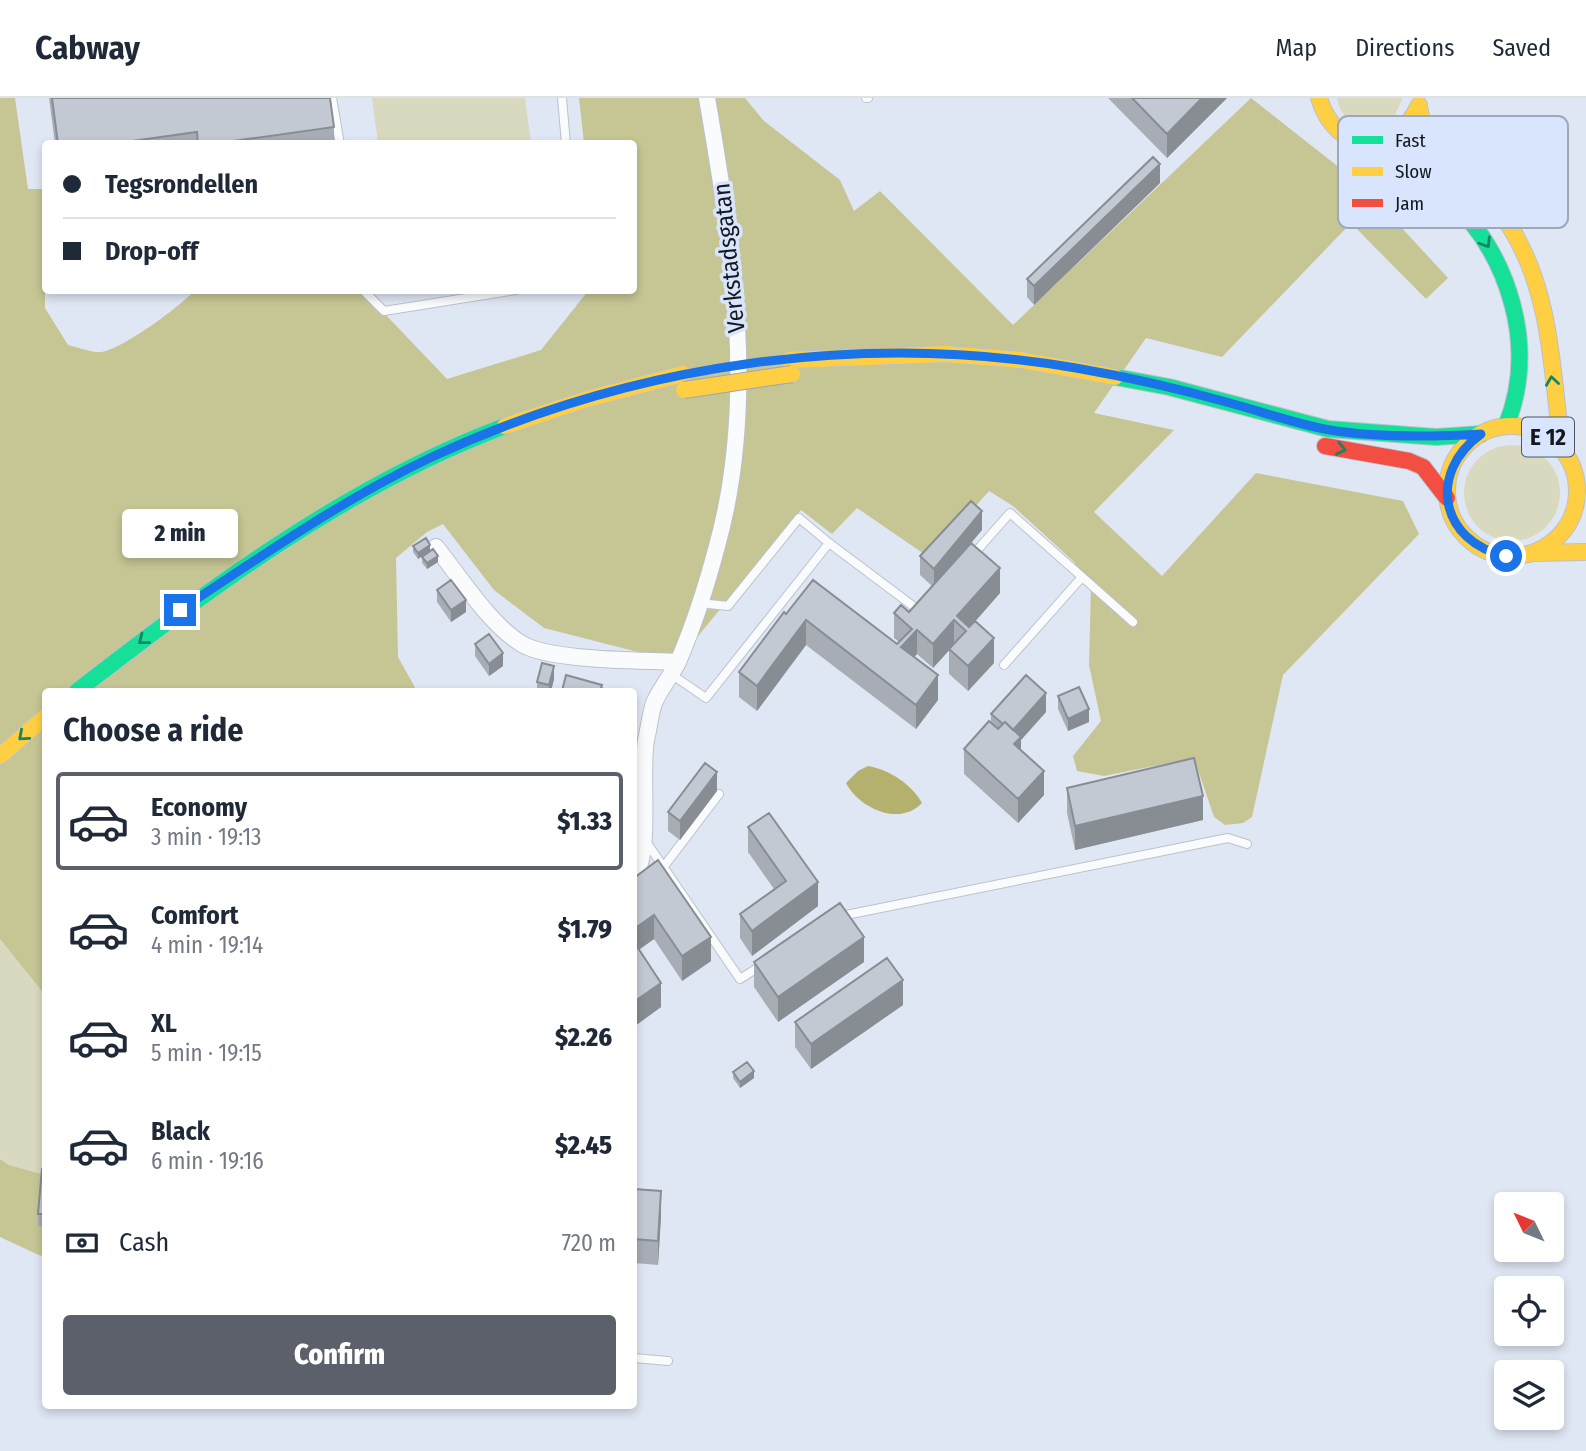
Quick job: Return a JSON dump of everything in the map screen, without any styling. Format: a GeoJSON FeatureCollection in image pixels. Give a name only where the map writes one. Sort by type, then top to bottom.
{"type":"FeatureCollection","features":[{"type":"Feature","properties":{"kind":"main road"},"geometry":{"type":"LineString","coordinates":[[1319,98],[1324,117],[1338,132]]}},
{"type":"Feature","properties":{"kind":"main road"},"geometry":{"type":"LineString","coordinates":[[1476,228],[1492,254],[1512,303],[1520,356],[1519,391],[1515,409],[1506,426]]}},
{"type":"Feature","properties":{"kind":"main road"},"geometry":{"type":"LineString","coordinates":[[1510,228],[1530,267],[1545,318],[1562,449]]}},
{"type":"Feature","properties":{"kind":"main road","name":"E 12"},"geometry":{"type":"LineString","coordinates":[[81,688],[180,610],[297,532],[371,488],[434,456],[614,390],[791,367],[856,355],[945,354],[1021,360],[1169,387],[1328,429],[1436,437],[1481,434],[1506,426],[1531,429],[1554,440],[1562,449],[1574,471],[1581,502],[1563,532],[1532,553]]}},
{"type":"Feature","properties":{"kind":"main road","name":"E 12"},"geometry":{"type":"LineString","coordinates":[[791,367],[987,371],[1130,393],[1254,427]]}},
{"type":"Feature","properties":{"kind":"main road","name":"E 12"},"geometry":{"type":"LineString","coordinates":[[107,688],[216,605],[303,545],[397,491],[536,430],[683,382]]}},
{"type":"Feature","properties":{"kind":"main road","name":"E 12"},"geometry":{"type":"LineString","coordinates":[[1447,498],[1447,484],[1454,461],[1461,450],[1481,434]]}},
{"type":"Feature","properties":{"kind":"main road"},"geometry":{"type":"LineString","coordinates":[[1304,442],[1409,461],[1423,467],[1447,498],[1454,522],[1461,532],[1481,549],[1506,556],[1586,552]]}},
{"type":"Feature","properties":{"kind":"main road"},"geometry":{"type":"LineString","coordinates":[[0,756],[42,719]]}},
{"type":"Feature","properties":{"kind":"main road"},"geometry":{"type":"LineString","coordinates":[[3,773],[42,740]]}},
{"type":"Feature","properties":{"kind":"street","name":"Verkstadsgatan"},"geometry":{"type":"LineString","coordinates":[[637,872],[643,838],[643,755],[654,703],[674,668],[699,603],[718,545],[729,491],[737,396],[738,320],[729,226],[707,98]]}},
{"type":"Feature","properties":{"kind":"street"},"geometry":{"type":"LineString","coordinates":[[436,547],[506,633],[524,646],[548,652],[674,668]]}},
{"type":"Feature","properties":{"kind":"lane"},"geometry":{"type":"LineString","coordinates":[[332,98],[339,140]]}},
{"type":"Feature","properties":{"kind":"lane"},"geometry":{"type":"LineString","coordinates":[[562,98],[566,140]]}},
{"type":"Feature","properties":{"kind":"lane"},"geometry":{"type":"LineString","coordinates":[[367,294],[384,312],[492,294]]}},
{"type":"Feature","properties":{"kind":"lane"},"geometry":{"type":"LineString","coordinates":[[966,563],[1010,513],[1133,622]]}},
{"type":"Feature","properties":{"kind":"lane"},"geometry":{"type":"LineString","coordinates":[[699,603],[728,606],[799,518],[921,612],[930,603]]}},
{"type":"Feature","properties":{"kind":"lane"},"geometry":{"type":"LineString","coordinates":[[674,668],[706,698],[829,543]]}},
{"type":"Feature","properties":{"kind":"lane"},"geometry":{"type":"LineString","coordinates":[[1004,665],[1082,577]]}},
{"type":"Feature","properties":{"kind":"lane"},"geometry":{"type":"LineString","coordinates":[[664,865],[719,794]]}},
{"type":"Feature","properties":{"kind":"lane"},"geometry":{"type":"LineString","coordinates":[[643,838],[740,979],[772,958]]}},
{"type":"Feature","properties":{"kind":"lane"},"geometry":{"type":"LineString","coordinates":[[836,917],[1228,838],[1247,844]]}},
{"type":"Feature","properties":{"kind":"lane"},"geometry":{"type":"LineString","coordinates":[[637,1358],[668,1361]]}},
{"type":"Feature","properties":{"kind":"green space"},"geometry":{"type":"Polygon","coordinates":[[[372,98],[525,98],[531,140],[378,140],[372,98]]]}},
{"type":"Feature","properties":{"kind":"green space"},"geometry":{"type":"Polygon","coordinates":[[[1337,98],[1403,98],[1394,116],[1345,116],[1337,98]]]}},
{"type":"Feature","properties":{"kind":"green space"},"geometry":{"type":"Polygon","coordinates":[[[1512,445],[1530,449],[1546,459],[1556,475],[1560,493],[1556,511],[1546,527],[1530,537],[1512,541],[1494,537],[1478,527],[1468,511],[1464,493],[1468,475],[1478,459],[1494,449],[1512,445]]]}},
{"type":"Feature","properties":{"kind":"green space"},"geometry":{"type":"Polygon","coordinates":[[[0,939],[42,991],[42,1174],[9,1165],[0,1159],[0,939]]]}},
{"type":"Feature","properties":{"kind":"shaded area"},"geometry":{"type":"Polygon","coordinates":[[[0,98],[15,98],[28,189],[42,189],[42,294],[45,294],[45,308],[68,345],[97,352],[110,349],[150,326],[191,294],[366,294],[447,379],[541,350],[586,294],[637,294],[637,140],[584,140],[579,98],[745,98],[764,121],[840,180],[854,211],[880,191],[1013,325],[1251,98],[1338,167],[1338,228],[1346,228],[1222,357],[1146,338],[1094,413],[1174,430],[1094,512],[1162,576],[1256,473],[1403,501],[1419,534],[1283,675],[1252,817],[1243,823],[1225,825],[1214,817],[1194,758],[1104,776],[1077,771],[1073,756],[1101,721],[1089,665],[1091,586],[1073,561],[1013,506],[989,491],[930,558],[857,508],[832,534],[801,510],[677,662],[544,628],[494,590],[443,524],[427,532],[396,558],[398,657],[415,688],[42,688],[42,991],[0,939],[0,98]]]}},
{"type":"Feature","properties":{"kind":"shaded area"},"geometry":{"type":"Polygon","coordinates":[[[1356,228],[1402,228],[1448,278],[1426,299],[1356,228]]]}},
{"type":"Feature","properties":{"kind":"shaded area"},"geometry":{"type":"Polygon","coordinates":[[[868,766],[899,779],[922,803],[902,814],[891,814],[870,807],[852,792],[846,783],[858,771],[868,766]]]}},
{"type":"Feature","properties":{"kind":"shaded area"},"geometry":{"type":"Polygon","coordinates":[[[0,1159],[9,1165],[42,1174],[42,1254],[0,1237],[0,1159]]]}},
{"type":"Feature","properties":{"kind":"building"},"geometry":{"type":"Polygon","coordinates":[[[52,98],[330,98],[334,127],[241,140],[198,140],[197,132],[140,140],[57,140],[52,98]]]}},
{"type":"Feature","properties":{"kind":"building"},"geometry":{"type":"Polygon","coordinates":[[[1132,98],[1202,98],[1167,134],[1132,98]]]}},
{"type":"Feature","properties":{"kind":"building"},"geometry":{"type":"Polygon","coordinates":[[[1153,157],[1160,164],[1034,286],[1027,279],[1153,157]]]}},
{"type":"Feature","properties":{"kind":"building"},"geometry":{"type":"Polygon","coordinates":[[[971,501],[982,511],[934,569],[920,556],[971,501]]]}},
{"type":"Feature","properties":{"kind":"building"},"geometry":{"type":"Polygon","coordinates":[[[426,538],[430,545],[418,553],[413,546],[426,538]]]}},
{"type":"Feature","properties":{"kind":"building"},"geometry":{"type":"Polygon","coordinates":[[[971,543],[1000,568],[957,616],[969,627],[975,621],[994,638],[968,666],[949,649],[966,631],[954,620],[933,644],[917,630],[901,647],[938,675],[916,705],[806,620],[757,686],[739,672],[784,612],[786,614],[813,580],[897,644],[912,629],[894,613],[901,605],[909,612],[971,543]]]}},
{"type":"Feature","properties":{"kind":"building"},"geometry":{"type":"Polygon","coordinates":[[[433,549],[438,556],[427,563],[422,557],[433,549]]]}},
{"type":"Feature","properties":{"kind":"building"},"geometry":{"type":"Polygon","coordinates":[[[451,580],[466,600],[451,610],[437,590],[451,580]]]}},
{"type":"Feature","properties":{"kind":"building"},"geometry":{"type":"Polygon","coordinates":[[[489,634],[503,653],[489,664],[475,644],[489,634]]]}},
{"type":"Feature","properties":{"kind":"building"},"geometry":{"type":"Polygon","coordinates":[[[542,663],[554,666],[549,685],[537,682],[542,663]]]}},
{"type":"Feature","properties":{"kind":"building"},"geometry":{"type":"Polygon","coordinates":[[[566,675],[602,685],[601,688],[563,688],[566,675]]]}},
{"type":"Feature","properties":{"kind":"building"},"geometry":{"type":"Polygon","coordinates":[[[1026,675],[1046,693],[1013,730],[991,714],[1026,675]]]}},
{"type":"Feature","properties":{"kind":"building"},"geometry":{"type":"Polygon","coordinates":[[[1079,687],[1089,709],[1068,719],[1058,696],[1079,687]]]}},
{"type":"Feature","properties":{"kind":"building"},"geometry":{"type":"Polygon","coordinates":[[[989,721],[998,729],[1005,722],[1021,737],[1014,744],[1044,771],[1018,799],[964,749],[989,721]]]}},
{"type":"Feature","properties":{"kind":"building"},"geometry":{"type":"Polygon","coordinates":[[[1194,758],[1203,796],[1075,826],[1067,788],[1194,758]]]}},
{"type":"Feature","properties":{"kind":"building"},"geometry":{"type":"Polygon","coordinates":[[[705,763],[717,772],[680,821],[668,812],[705,763]]]}},
{"type":"Feature","properties":{"kind":"building"},"geometry":{"type":"Polygon","coordinates":[[[769,813],[818,882],[752,931],[740,914],[786,881],[748,827],[769,813]]]}},
{"type":"Feature","properties":{"kind":"building"},"geometry":{"type":"Polygon","coordinates":[[[658,860],[711,937],[682,956],[654,915],[637,927],[637,876],[658,860]]]}},
{"type":"Feature","properties":{"kind":"building"},"geometry":{"type":"Polygon","coordinates":[[[840,903],[864,937],[778,997],[754,962],[840,903]]]}},
{"type":"Feature","properties":{"kind":"building"},"geometry":{"type":"Polygon","coordinates":[[[637,947],[661,983],[637,1000],[637,947]]]}},
{"type":"Feature","properties":{"kind":"building"},"geometry":{"type":"Polygon","coordinates":[[[887,958],[903,980],[811,1044],[795,1022],[887,958]]]}},
{"type":"Feature","properties":{"kind":"building"},"geometry":{"type":"Polygon","coordinates":[[[747,1062],[754,1071],[740,1082],[733,1072],[747,1062]]]}},
{"type":"Feature","properties":{"kind":"building"},"geometry":{"type":"Polygon","coordinates":[[[42,1169],[42,1214],[38,1214],[42,1169]]]}},
{"type":"Feature","properties":{"kind":"building"},"geometry":{"type":"Polygon","coordinates":[[[637,1189],[661,1191],[658,1241],[637,1239],[637,1189]]]}},
{"type":"Feature","properties":{"kind":"traffic: fast"},"geometry":{"type":"LineString","coordinates":[[1476,228],[1502,274],[1518,334],[1519,365],[1515,396],[1506,426]]}},
{"type":"Feature","properties":{"kind":"traffic: fast"},"geometry":{"type":"LineString","coordinates":[[1115,377],[1169,387],[1328,429],[1436,437],[1481,434]]}},
{"type":"Feature","properties":{"kind":"traffic: fast"},"geometry":{"type":"LineString","coordinates":[[81,688],[177,615],[281,542],[390,478],[505,426]]}},
{"type":"Feature","properties":{"kind":"traffic: slow"},"geometry":{"type":"LineString","coordinates":[[1319,98],[1327,117],[1338,130]]}},
{"type":"Feature","properties":{"kind":"traffic: slow"},"geometry":{"type":"LineString","coordinates":[[1412,116],[1419,105]]}},
{"type":"Feature","properties":{"kind":"traffic: slow"},"geometry":{"type":"LineString","coordinates":[[1419,108],[1421,116]]}},
{"type":"Feature","properties":{"kind":"traffic: slow"},"geometry":{"type":"LineString","coordinates":[[1511,228],[1525,255],[1543,308],[1562,449]]}},
{"type":"Feature","properties":{"kind":"traffic: slow"},"geometry":{"type":"LineString","coordinates":[[789,360],[945,354],[1021,360],[1115,377]]}},
{"type":"Feature","properties":{"kind":"traffic: slow"},"geometry":{"type":"LineString","coordinates":[[505,426],[587,399],[683,374]]}},
{"type":"Feature","properties":{"kind":"traffic: slow"},"geometry":{"type":"LineString","coordinates":[[684,390],[792,374]]}},
{"type":"Feature","properties":{"kind":"traffic: slow"},"geometry":{"type":"LineString","coordinates":[[1512,426],[1537,431],[1558,445],[1572,466],[1577,491],[1572,516],[1558,537],[1537,551],[1512,556],[1487,551],[1466,537],[1452,516],[1447,491],[1452,466],[1466,445],[1487,431],[1512,426]]}},
{"type":"Feature","properties":{"kind":"traffic: slow"},"geometry":{"type":"LineString","coordinates":[[1534,553],[1586,552]]}},
{"type":"Feature","properties":{"kind":"traffic: slow"},"geometry":{"type":"LineString","coordinates":[[0,756],[42,719]]}},
{"type":"Feature","properties":{"kind":"traffic: jam"},"geometry":{"type":"LineString","coordinates":[[1325,446],[1409,461],[1423,467],[1447,498]]}},
{"type":"Feature","properties":{"kind":"route"},"geometry":{"type":"LineString","coordinates":[[180,610],[297,532],[371,488],[434,456],[529,419],[614,390],[683,374],[789,360],[856,355],[945,354],[1021,360],[1077,368],[1169,387],[1328,429],[1360,434],[1436,437],[1481,434],[1461,450],[1454,461],[1447,484],[1449,509],[1454,522],[1471,541],[1481,549],[1506,556]]}}]}
